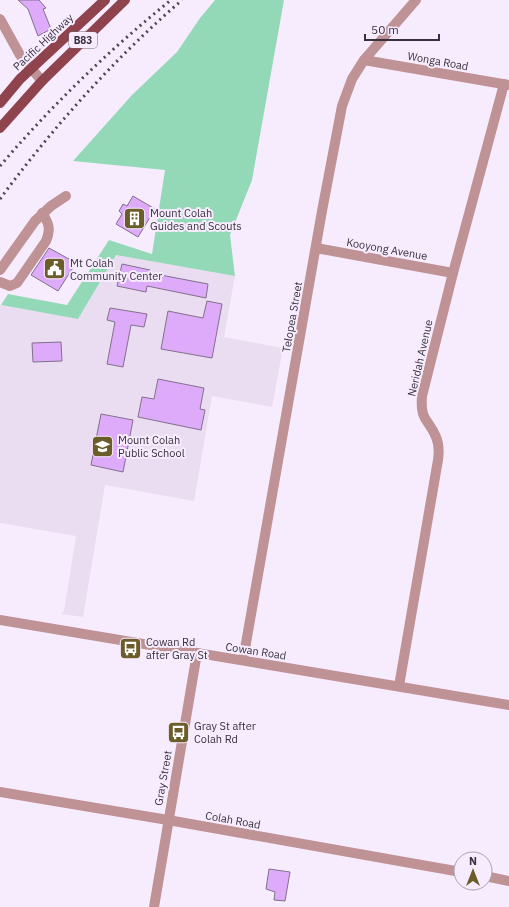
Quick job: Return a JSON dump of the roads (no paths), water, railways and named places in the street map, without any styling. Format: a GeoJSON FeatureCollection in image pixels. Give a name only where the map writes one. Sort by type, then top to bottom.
{"type":"FeatureCollection","features":[{"type":"Feature","properties":{"kind":"main road","name":"Pacific Highway"},"geometry":{"type":"LineString","coordinates":[[0,103],[31,69],[105,0]]}},
{"type":"Feature","properties":{"kind":"main road","name":"B83"},"geometry":{"type":"LineString","coordinates":[[0,128],[42,81],[125,0]]}},
{"type":"Feature","properties":{"kind":"street"},"geometry":{"type":"LineString","coordinates":[[111,13],[116,0]]}},
{"type":"Feature","properties":{"kind":"street","name":"Telopea Street"},"geometry":{"type":"LineString","coordinates":[[243,660],[322,211],[342,106],[352,79],[364,60],[416,0]]}},
{"type":"Feature","properties":{"kind":"street"},"geometry":{"type":"LineString","coordinates":[[0,19],[20,55],[42,81]]}},
{"type":"Feature","properties":{"kind":"street","name":"Wonga Road"},"geometry":{"type":"LineString","coordinates":[[364,60],[506,85]]}},
{"type":"Feature","properties":{"kind":"street","name":"Neridah Avenue"},"geometry":{"type":"LineString","coordinates":[[399,686],[439,448],[437,438],[423,417],[421,407],[422,396],[453,273],[506,85]]}},
{"type":"Feature","properties":{"kind":"street"},"geometry":{"type":"LineString","coordinates":[[0,270],[34,221],[42,213],[66,196]]}},
{"type":"Feature","properties":{"kind":"street"},"geometry":{"type":"LineString","coordinates":[[0,282],[10,286],[17,283],[46,241],[49,233],[49,225],[42,213]]}},
{"type":"Feature","properties":{"kind":"street","name":"Kooyong Avenue"},"geometry":{"type":"LineString","coordinates":[[316,248],[453,273]]}},
{"type":"Feature","properties":{"kind":"street","name":"Cowan Road"},"geometry":{"type":"LineString","coordinates":[[0,620],[509,705]]}},
{"type":"Feature","properties":{"kind":"street","name":"Gray Street"},"geometry":{"type":"LineString","coordinates":[[154,907],[197,653]]}},
{"type":"Feature","properties":{"kind":"street","name":"Colah Road"},"geometry":{"type":"LineString","coordinates":[[0,792],[453,871]]}},
{"type":"Feature","properties":{"kind":"street"},"geometry":{"type":"LineString","coordinates":[[493,878],[509,881]]}},
{"type":"Feature","properties":{"kind":"railway"},"geometry":{"type":"LineString","coordinates":[[0,166],[40,121],[103,58],[171,0]]}},
{"type":"Feature","properties":{"kind":"railway"},"geometry":{"type":"LineString","coordinates":[[0,199],[42,145],[86,94],[132,46],[182,0]]}},
{"type":"Feature","properties":{"kind":"place","name":"Mount Colah Guides and Scouts"},"geometry":{"type":"Point","coordinates":[134,219]}},
{"type":"Feature","properties":{"kind":"place","name":"Mt Colah Community Center"},"geometry":{"type":"Point","coordinates":[54,269]}},
{"type":"Feature","properties":{"kind":"place","name":"Mount Colah Public School"},"geometry":{"type":"Point","coordinates":[102,446]}},
{"type":"Feature","properties":{"kind":"place","name":"Cowan Rd after Gray St"},"geometry":{"type":"Point","coordinates":[130,648]}},
{"type":"Feature","properties":{"kind":"place","name":"Gray St after Colah Rd"},"geometry":{"type":"Point","coordinates":[178,732]}}]}
